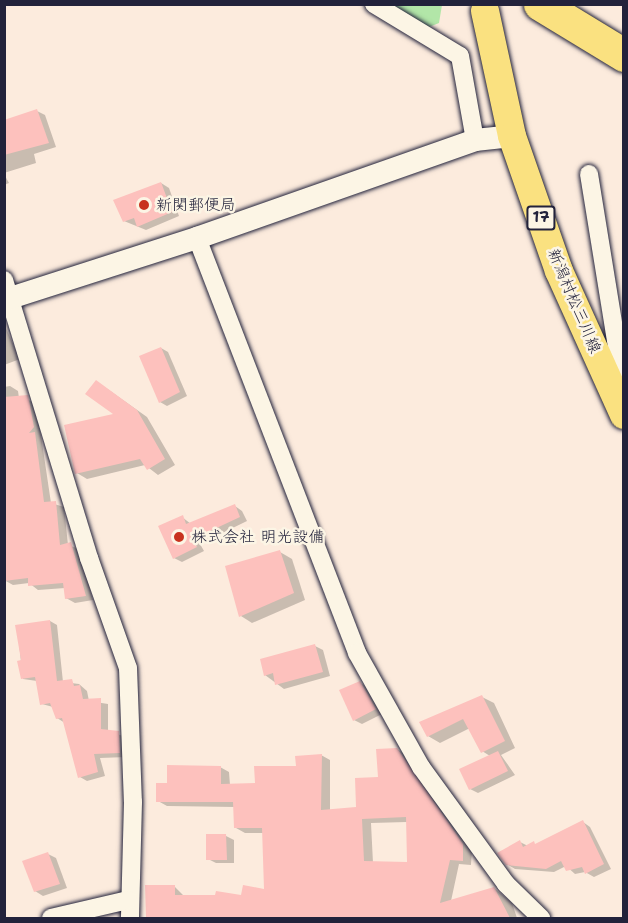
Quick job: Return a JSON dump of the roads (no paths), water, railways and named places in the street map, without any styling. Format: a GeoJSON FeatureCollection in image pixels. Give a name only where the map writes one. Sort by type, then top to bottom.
{"type":"FeatureCollection","features":[{"type":"Feature","properties":{"kind":"highway"},"geometry":{"type":"LineString","coordinates":[[540,4],[612,48]]}},
{"type":"Feature","properties":{"kind":"main road","name":"新潟村松三川線"},"geometry":{"type":"LineString","coordinates":[[485,11],[512,136],[559,271],[624,415]]}},
{"type":"Feature","properties":{"kind":"street"},"geometry":{"type":"LineString","coordinates":[[374,4],[460,56],[475,140]]}},
{"type":"Feature","properties":{"kind":"street"},"geometry":{"type":"LineString","coordinates":[[130,918],[128,900],[133,802],[128,668],[89,558],[7,293],[197,238],[475,140],[512,136]]}},
{"type":"Feature","properties":{"kind":"street"},"geometry":{"type":"LineString","coordinates":[[589,174],[624,389]]}},
{"type":"Feature","properties":{"kind":"street"},"geometry":{"type":"LineString","coordinates":[[197,238],[357,653],[421,767],[506,884],[542,918]]}},
{"type":"Feature","properties":{"kind":"street"},"geometry":{"type":"LineString","coordinates":[[51,918],[128,900]]}},
{"type":"Feature","properties":{"kind":"place","name":"新関郵便局"},"geometry":{"type":"Point","coordinates":[144,205]}},
{"type":"Feature","properties":{"kind":"place","name":"株式会社 明光設備"},"geometry":{"type":"Point","coordinates":[179,537]}}]}
